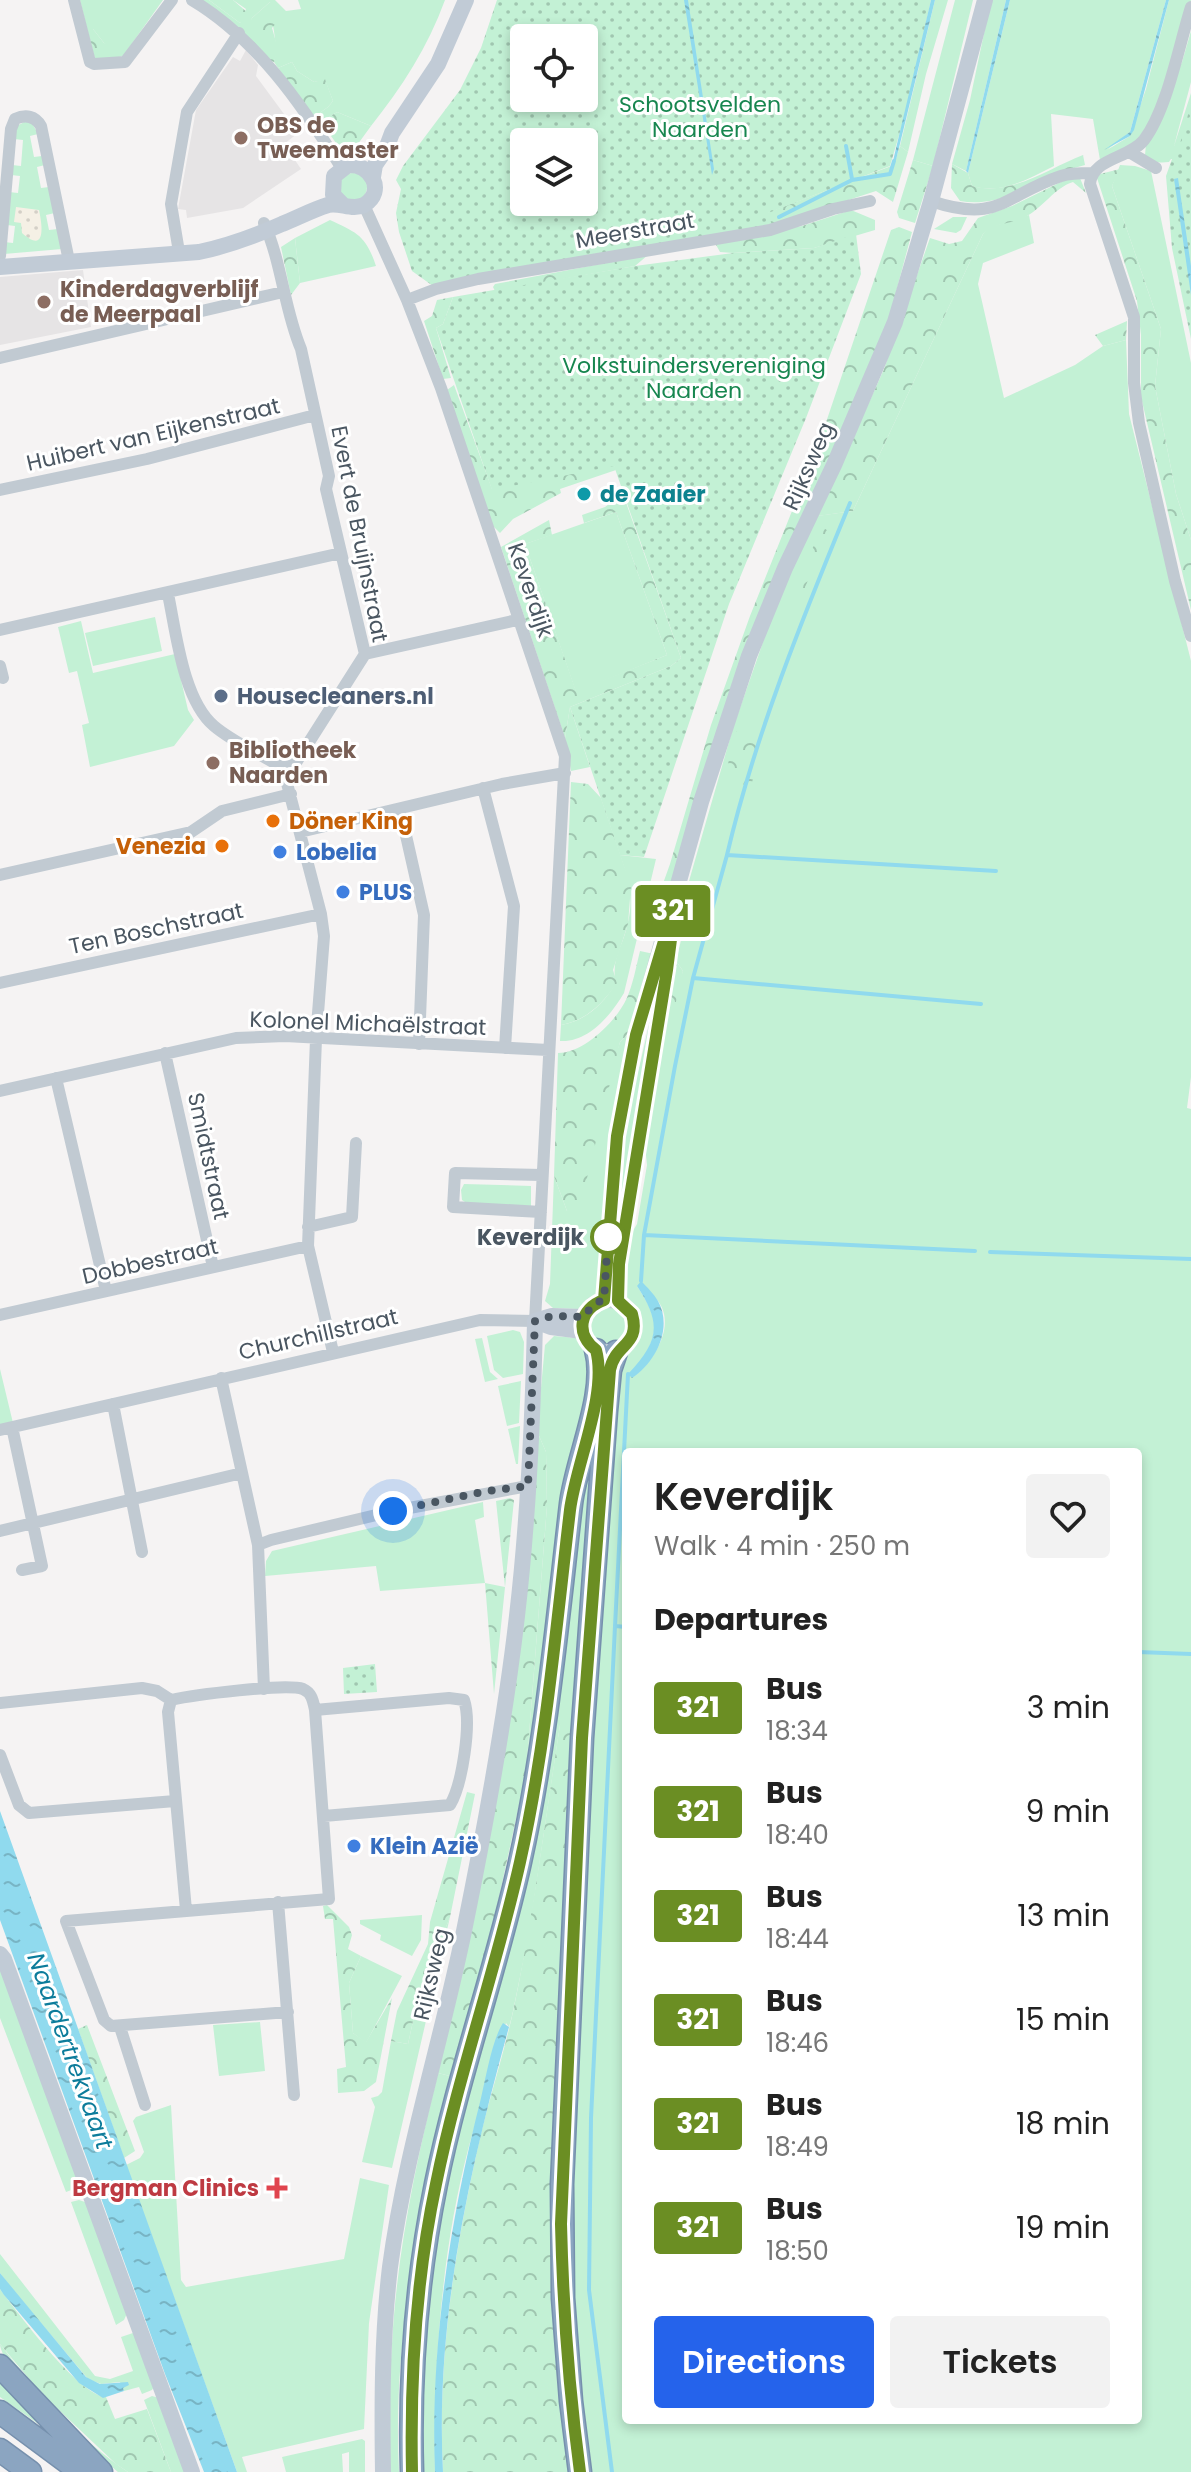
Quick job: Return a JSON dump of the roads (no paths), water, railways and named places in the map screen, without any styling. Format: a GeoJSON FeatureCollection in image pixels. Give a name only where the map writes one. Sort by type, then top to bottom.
{"type":"FeatureCollection","features":[{"type":"Feature","properties":{"kind":"highway"},"geometry":{"type":"LineString","coordinates":[[412,2472],[413,2363],[427,2234],[448,2131],[504,1931],[533,1798],[554,1657],[573,1484],[593,1409],[598,1373],[606,1351]]}},
{"type":"Feature","properties":{"kind":"highway"},"geometry":{"type":"LineString","coordinates":[[580,2472],[563,2298],[563,2143],[582,1738],[610,1370],[606,1351]]}},
{"type":"Feature","properties":{"kind":"highway"},"geometry":{"type":"LineString","coordinates":[[0,2366],[101,2472]]}},
{"type":"Feature","properties":{"kind":"highway"},"geometry":{"type":"LineString","coordinates":[[0,2412],[81,2472]]}},
{"type":"Feature","properties":{"kind":"highway"},"geometry":{"type":"LineString","coordinates":[[0,2450],[30,2472]]}},
{"type":"Feature","properties":{"kind":"main road"},"geometry":{"type":"LineString","coordinates":[[266,227],[319,197],[348,166],[366,158],[392,133],[438,64],[466,0]]}},
{"type":"Feature","properties":{"kind":"main road","name":"Rijksweg"},"geometry":{"type":"LineString","coordinates":[[611,1300],[665,986],[676,901],[701,802],[749,656],[895,322],[985,0]]}},
{"type":"Feature","properties":{"kind":"main road"},"geometry":{"type":"LineString","coordinates":[[332,182],[333,195],[342,204],[349,207],[364,205],[374,193],[375,165],[392,133]]}},
{"type":"Feature","properties":{"kind":"main road"},"geometry":{"type":"LineString","coordinates":[[348,166],[367,170],[373,177]]}},
{"type":"Feature","properties":{"kind":"main road"},"geometry":{"type":"LineString","coordinates":[[0,266],[179,252],[322,207],[342,204]]}},
{"type":"Feature","properties":{"kind":"main road"},"geometry":{"type":"LineString","coordinates":[[611,1300],[626,1306],[635,1324],[630,1342],[606,1351],[588,1343],[583,1324],[595,1303],[611,1300]]}},
{"type":"Feature","properties":{"kind":"main road","name":"Churchillstraat"},"geometry":{"type":"LineString","coordinates":[[535,1321],[551,1327],[583,1324]]}},
{"type":"Feature","properties":{"kind":"main road","name":"Keverdijk"},"geometry":{"type":"LineString","coordinates":[[528,1486],[535,1321]]}},
{"type":"Feature","properties":{"kind":"main road","name":"Rijksweg"},"geometry":{"type":"LineString","coordinates":[[383,2472],[382,2362],[390,2266],[464,1933],[491,1786],[517,1617],[528,1486]]}},
{"type":"Feature","properties":{"kind":"main road"},"geometry":{"type":"LineString","coordinates":[[0,1954],[192,2472]]}},
{"type":"Feature","properties":{"kind":"street"},"geometry":{"type":"LineString","coordinates":[[74,0],[90,62],[94,64],[125,62],[172,0]]}},
{"type":"Feature","properties":{"kind":"street"},"geometry":{"type":"LineString","coordinates":[[192,0],[239,33],[348,166]]}},
{"type":"Feature","properties":{"kind":"street"},"geometry":{"type":"LineString","coordinates":[[931,201],[954,209],[982,210],[1001,205],[1063,175],[1092,173],[1100,166],[1131,153],[1144,141],[1157,118],[1191,7]]}},
{"type":"Feature","properties":{"kind":"street"},"geometry":{"type":"LineString","coordinates":[[179,252],[171,204],[187,112],[239,33]]}},
{"type":"Feature","properties":{"kind":"street"},"geometry":{"type":"LineString","coordinates":[[0,256],[11,129],[15,119],[27,116],[34,118],[41,126],[69,261]]}},
{"type":"Feature","properties":{"kind":"street"},"geometry":{"type":"LineString","coordinates":[[1131,153],[1156,168]]}},
{"type":"Feature","properties":{"kind":"street"},"geometry":{"type":"LineString","coordinates":[[1092,173],[1090,184],[1134,317],[1134,383],[1139,423],[1175,581],[1191,636]]}},
{"type":"Feature","properties":{"kind":"street","name":"Meerstraat"},"geometry":{"type":"LineString","coordinates":[[407,300],[478,279],[770,230],[833,209],[870,201]]}},
{"type":"Feature","properties":{"kind":"street","name":"Keverdijk"},"geometry":{"type":"LineString","coordinates":[[364,205],[407,300],[441,388],[565,756],[535,1321]]}},
{"type":"Feature","properties":{"kind":"street","name":"Evert de Bruijnstraat"},"geometry":{"type":"LineString","coordinates":[[266,227],[294,335],[301,349],[329,476],[326,489],[365,654],[297,761],[283,768]]}},
{"type":"Feature","properties":{"kind":"street"},"geometry":{"type":"LineString","coordinates":[[0,358],[283,292]]}},
{"type":"Feature","properties":{"kind":"street","name":"Huibert van Eijkenstraat"},"geometry":{"type":"LineString","coordinates":[[0,490],[135,462],[315,415]]}},
{"type":"Feature","properties":{"kind":"street"},"geometry":{"type":"LineString","coordinates":[[0,630],[341,553]]}},
{"type":"Feature","properties":{"kind":"street"},"geometry":{"type":"LineString","coordinates":[[168,594],[191,693],[203,713],[213,726],[283,768],[321,914],[324,936],[316,1039],[308,1246],[333,1352]]}},
{"type":"Feature","properties":{"kind":"street"},"geometry":{"type":"LineString","coordinates":[[365,654],[517,620]]}},
{"type":"Feature","properties":{"kind":"street"},"geometry":{"type":"LineString","coordinates":[[300,832],[483,788],[565,773]]}},
{"type":"Feature","properties":{"kind":"street"},"geometry":{"type":"LineString","coordinates":[[483,788],[514,906],[505,1048]]}},
{"type":"Feature","properties":{"kind":"street"},"geometry":{"type":"LineString","coordinates":[[0,875],[191,832],[222,811],[291,794]]}},
{"type":"Feature","properties":{"kind":"street"},"geometry":{"type":"LineString","coordinates":[[400,809],[424,915],[419,1044]]}},
{"type":"Feature","properties":{"kind":"street","name":"Ten Boschstraat"},"geometry":{"type":"LineString","coordinates":[[0,983],[321,914]]}},
{"type":"Feature","properties":{"kind":"street","name":"Kolonel Michaëlstraat"},"geometry":{"type":"LineString","coordinates":[[0,1091],[236,1038],[285,1036],[548,1050]]}},
{"type":"Feature","properties":{"kind":"street","name":"Smidtstraat"},"geometry":{"type":"LineString","coordinates":[[165,1053],[213,1267]]}},
{"type":"Feature","properties":{"kind":"street"},"geometry":{"type":"LineString","coordinates":[[56,1078],[106,1291]]}},
{"type":"Feature","properties":{"kind":"street"},"geometry":{"type":"LineString","coordinates":[[308,1227],[352,1217],[356,1143]]}},
{"type":"Feature","properties":{"kind":"street"},"geometry":{"type":"LineString","coordinates":[[541,1212],[453,1207],[455,1173],[542,1175]]}},
{"type":"Feature","properties":{"kind":"street","name":"Dobbestraat"},"geometry":{"type":"LineString","coordinates":[[0,1315],[308,1246]]}},
{"type":"Feature","properties":{"kind":"street","name":"Churchillstraat"},"geometry":{"type":"LineString","coordinates":[[22,1570],[42,1566],[6,1429],[480,1320],[535,1321]]}},
{"type":"Feature","properties":{"kind":"street"},"geometry":{"type":"LineString","coordinates":[[221,1378],[258,1545],[264,1689]]}},
{"type":"Feature","properties":{"kind":"street"},"geometry":{"type":"LineString","coordinates":[[113,1404],[142,1552]]}},
{"type":"Feature","properties":{"kind":"street"},"geometry":{"type":"LineString","coordinates":[[0,1531],[242,1473]]}},
{"type":"Feature","properties":{"kind":"street"},"geometry":{"type":"LineString","coordinates":[[258,1545],[393,1511],[497,1489],[528,1486]]}},
{"type":"Feature","properties":{"kind":"street"},"geometry":{"type":"LineString","coordinates":[[0,1703],[142,1688],[157,1691],[171,1700],[264,1689],[307,1690],[313,1698],[315,1710],[329,1899],[66,1921],[104,2020],[111,2026],[288,2012]]}},
{"type":"Feature","properties":{"kind":"street"},"geometry":{"type":"LineString","coordinates":[[315,1710],[449,1698],[464,1700],[467,1709],[456,1795],[450,1805],[324,1816]]}},
{"type":"Feature","properties":{"kind":"street"},"geometry":{"type":"LineString","coordinates":[[171,1700],[168,1712],[186,1910]]}},
{"type":"Feature","properties":{"kind":"street"},"geometry":{"type":"LineString","coordinates":[[0,1755],[19,1805],[29,1813],[175,1801]]}},
{"type":"Feature","properties":{"kind":"street"},"geometry":{"type":"LineString","coordinates":[[278,1902],[294,2095]]}},
{"type":"Feature","properties":{"kind":"street"},"geometry":{"type":"LineString","coordinates":[[120,2027],[145,2105]]}},
{"type":"Feature","properties":{"kind":"water"},"geometry":{"type":"Polygon","coordinates":[[[684,0],[688,0],[714,169],[712,175],[684,0]]]}},
{"type":"Feature","properties":{"kind":"water"},"geometry":{"type":"Polygon","coordinates":[[[931,0],[935,0],[896,160],[893,161],[931,0]]]}},
{"type":"Feature","properties":{"kind":"water"},"geometry":{"type":"Polygon","coordinates":[[[1006,0],[1010,0],[968,173],[966,171],[1006,0]]]}},
{"type":"Feature","properties":{"kind":"water"},"geometry":{"type":"Polygon","coordinates":[[[1166,0],[1169,0],[1134,130],[1130,136],[1104,150],[1130,132],[1166,0]]]}},
{"type":"Feature","properties":{"kind":"water"},"geometry":{"type":"Polygon","coordinates":[[[1178,178],[1191,266],[1191,295],[1174,179],[1178,178]]]}},
{"type":"Feature","properties":{"kind":"water"},"geometry":{"type":"Polygon","coordinates":[[[641,1281],[658,1301],[664,1322],[663,1333],[655,1354],[632,1378],[628,1374],[646,1352],[654,1332],[650,1311],[637,1286],[641,1281]]]}},
{"type":"Feature","properties":{"kind":"water","name":"Naardertrekvaart"},"geometry":{"type":"Polygon","coordinates":[[[0,1811],[237,2472],[204,2472],[165,2374],[0,1920],[0,1811]]]}},
{"type":"Feature","properties":{"kind":"water"},"geometry":{"type":"Polygon","coordinates":[[[503,2023],[509,2027],[468,2191],[458,2247],[444,2359],[443,2472],[435,2472],[436,2377],[444,2283],[470,2144],[490,2059],[503,2023]]]}},
{"type":"Feature","properties":{"kind":"water"},"geometry":{"type":"Polygon","coordinates":[[[0,2273],[86,2377],[100,2384],[128,2382],[124,2391],[103,2398],[79,2383],[4,2295],[0,2289],[0,2273]]]}},
{"type":"Feature","properties":{"kind":"waterway"},"geometry":{"type":"LineString","coordinates":[[846,146],[852,179]]}},
{"type":"Feature","properties":{"kind":"waterway"},"geometry":{"type":"LineString","coordinates":[[779,217],[852,180],[890,174],[894,161]]}},
{"type":"Feature","properties":{"kind":"waterway"},"geometry":{"type":"LineString","coordinates":[[850,503],[766,721],[727,855],[996,871]]}},
{"type":"Feature","properties":{"kind":"waterway"},"geometry":{"type":"LineString","coordinates":[[641,1281],[644,1235],[675,1066],[693,978],[727,855]]}},
{"type":"Feature","properties":{"kind":"waterway"},"geometry":{"type":"LineString","coordinates":[[693,978],[981,1004]]}},
{"type":"Feature","properties":{"kind":"waterway"},"geometry":{"type":"LineString","coordinates":[[644,1235],[975,1251]]}},
{"type":"Feature","properties":{"kind":"waterway"},"geometry":{"type":"LineString","coordinates":[[990,1252],[1191,1259]]}},
{"type":"Feature","properties":{"kind":"waterway"},"geometry":{"type":"LineString","coordinates":[[624,1448],[628,1374]]}},
{"type":"Feature","properties":{"kind":"waterway"},"geometry":{"type":"LineString","coordinates":[[622,1490],[615,1626],[622,1627]]}},
{"type":"Feature","properties":{"kind":"waterway"},"geometry":{"type":"LineString","coordinates":[[612,2472],[589,2290],[591,2118],[615,1626]]}},
{"type":"Feature","properties":{"kind":"waterway"},"geometry":{"type":"LineString","coordinates":[[1142,1652],[1191,1654]]}},
{"type":"Feature","properties":{"kind":"place","name":"OBS de Tweemaster"},"geometry":{"type":"Point","coordinates":[241,138]}},
{"type":"Feature","properties":{"kind":"place","name":"Kinderdagverblijf de Meerpaal"},"geometry":{"type":"Point","coordinates":[44,302]}},
{"type":"Feature","properties":{"kind":"place","name":"de Zaaier"},"geometry":{"type":"Point","coordinates":[584,494]}},
{"type":"Feature","properties":{"kind":"place","name":"Housecleaners.nl"},"geometry":{"type":"Point","coordinates":[221,696]}},
{"type":"Feature","properties":{"kind":"place","name":"Bibliotheek Naarden"},"geometry":{"type":"Point","coordinates":[213,763]}},
{"type":"Feature","properties":{"kind":"place","name":"Döner King"},"geometry":{"type":"Point","coordinates":[273,821]}},
{"type":"Feature","properties":{"kind":"place","name":"Venezia"},"geometry":{"type":"Point","coordinates":[222,846]}},
{"type":"Feature","properties":{"kind":"place","name":"Lobelia"},"geometry":{"type":"Point","coordinates":[280,852]}},
{"type":"Feature","properties":{"kind":"place","name":"PLUS"},"geometry":{"type":"Point","coordinates":[343,892]}},
{"type":"Feature","properties":{"kind":"place","name":"Keverdijk"},"geometry":{"type":"Point","coordinates":[608,1237]}},
{"type":"Feature","properties":{"kind":"place","name":"Klein Azië"},"geometry":{"type":"Point","coordinates":[354,1846]}},
{"type":"Feature","properties":{"kind":"place","name":"Bergman Clinics"},"geometry":{"type":"Point","coordinates":[277,2188]}},
{"type":"Feature","properties":{"kind":"park label","name":"Schootsvelden Naarden"},"geometry":{"type":"Point","coordinates":[700,116]}},
{"type":"Feature","properties":{"kind":"park label","name":"Volkstuindersvereniging Naarden"},"geometry":{"type":"Point","coordinates":[694,378]}}]}
